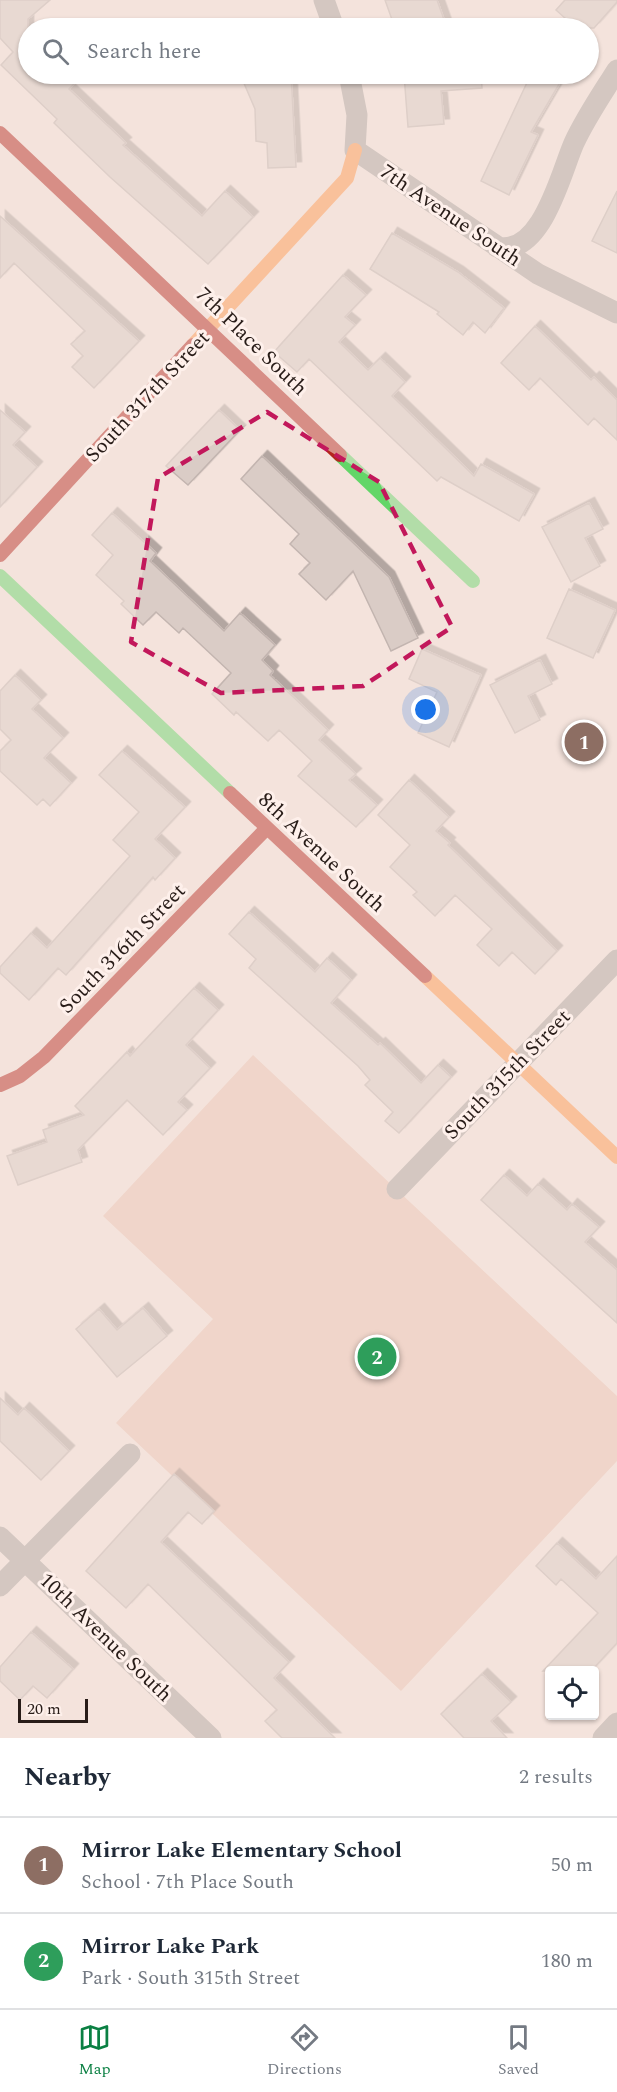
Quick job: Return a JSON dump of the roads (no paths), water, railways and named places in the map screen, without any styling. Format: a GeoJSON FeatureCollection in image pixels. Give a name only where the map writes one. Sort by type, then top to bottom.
{"type":"FeatureCollection","features":[{"type":"Feature","properties":{"kind":"street"},"geometry":{"type":"LineString","coordinates":[[324,0],[330,18]]}},
{"type":"Feature","properties":{"kind":"street"},"geometry":{"type":"LineString","coordinates":[[497,247],[503,248],[523,241],[541,222],[574,143],[617,70]]}},
{"type":"Feature","properties":{"kind":"street"},"geometry":{"type":"LineString","coordinates":[[351,84],[357,115],[355,150]]}},
{"type":"Feature","properties":{"kind":"street","name":"7th Place South"},"geometry":{"type":"LineString","coordinates":[[0,133],[473,581]]}},
{"type":"Feature","properties":{"kind":"street","name":"7th Avenue South"},"geometry":{"type":"LineString","coordinates":[[355,150],[538,274],[617,313]]}},
{"type":"Feature","properties":{"kind":"street","name":"South 317th Street"},"geometry":{"type":"LineString","coordinates":[[0,555],[347,178],[355,150]]}},
{"type":"Feature","properties":{"kind":"street","name":"8th Avenue South"},"geometry":{"type":"LineString","coordinates":[[0,576],[266,829],[617,1157]]}},
{"type":"Feature","properties":{"kind":"street","name":"South 316th Street"},"geometry":{"type":"LineString","coordinates":[[0,1085],[20,1076],[59,1042],[266,829]]}},
{"type":"Feature","properties":{"kind":"street","name":"South 315th Street"},"geometry":{"type":"LineString","coordinates":[[397,1189],[617,960]]}},
{"type":"Feature","properties":{"kind":"street"},"geometry":{"type":"LineString","coordinates":[[0,1586],[130,1454]]}},
{"type":"Feature","properties":{"kind":"street","name":"10th Avenue South"},"geometry":{"type":"LineString","coordinates":[[0,1537],[211,1738]]}},
{"type":"Feature","properties":{"kind":"street"},"geometry":{"type":"LineString","coordinates":[[603,1738],[617,1723]]}},
{"type":"Feature","properties":{"kind":"place","name":"Mirror Lake Elementary School"},"geometry":{"type":"Point","coordinates":[584,742]}},
{"type":"Feature","properties":{"kind":"place","name":"Mirror Lake Park"},"geometry":{"type":"Point","coordinates":[377,1357]}}]}
